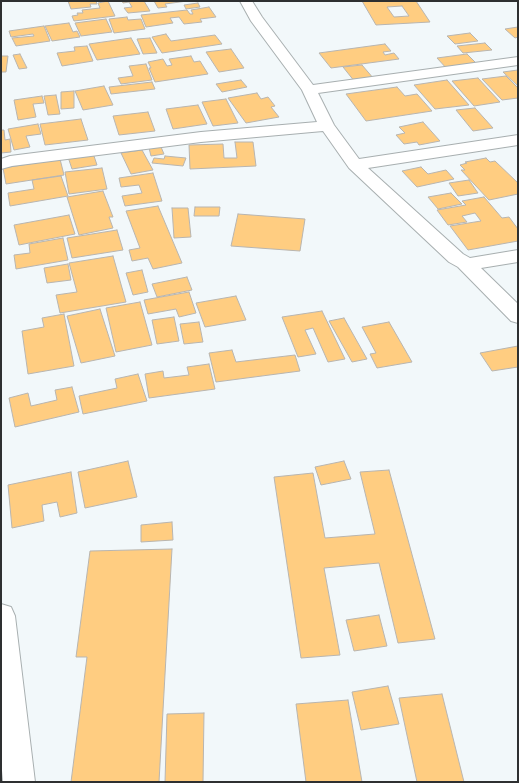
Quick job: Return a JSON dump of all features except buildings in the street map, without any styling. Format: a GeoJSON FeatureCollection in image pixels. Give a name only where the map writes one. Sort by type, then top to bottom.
{"type":"FeatureCollection","features":[{"type":"Feature","properties":{"kind":"street"},"geometry":{"type":"LineString","coordinates":[[246,1],[256,18],[310,90],[327,126],[355,165],[456,258],[465,263],[518,316]]}},
{"type":"Feature","properties":{"kind":"street"},"geometry":{"type":"LineString","coordinates":[[310,90],[518,61]]}},
{"type":"Feature","properties":{"kind":"street"},"geometry":{"type":"LineString","coordinates":[[1,164],[10,161],[201,137],[327,126]]}},
{"type":"Feature","properties":{"kind":"street"},"geometry":{"type":"LineString","coordinates":[[355,165],[518,140]]}},
{"type":"Feature","properties":{"kind":"street"},"geometry":{"type":"LineString","coordinates":[[465,263],[470,264],[518,256]]}},
{"type":"Feature","properties":{"kind":"street"},"geometry":{"type":"LineString","coordinates":[[1,616],[19,782]]}}]}
